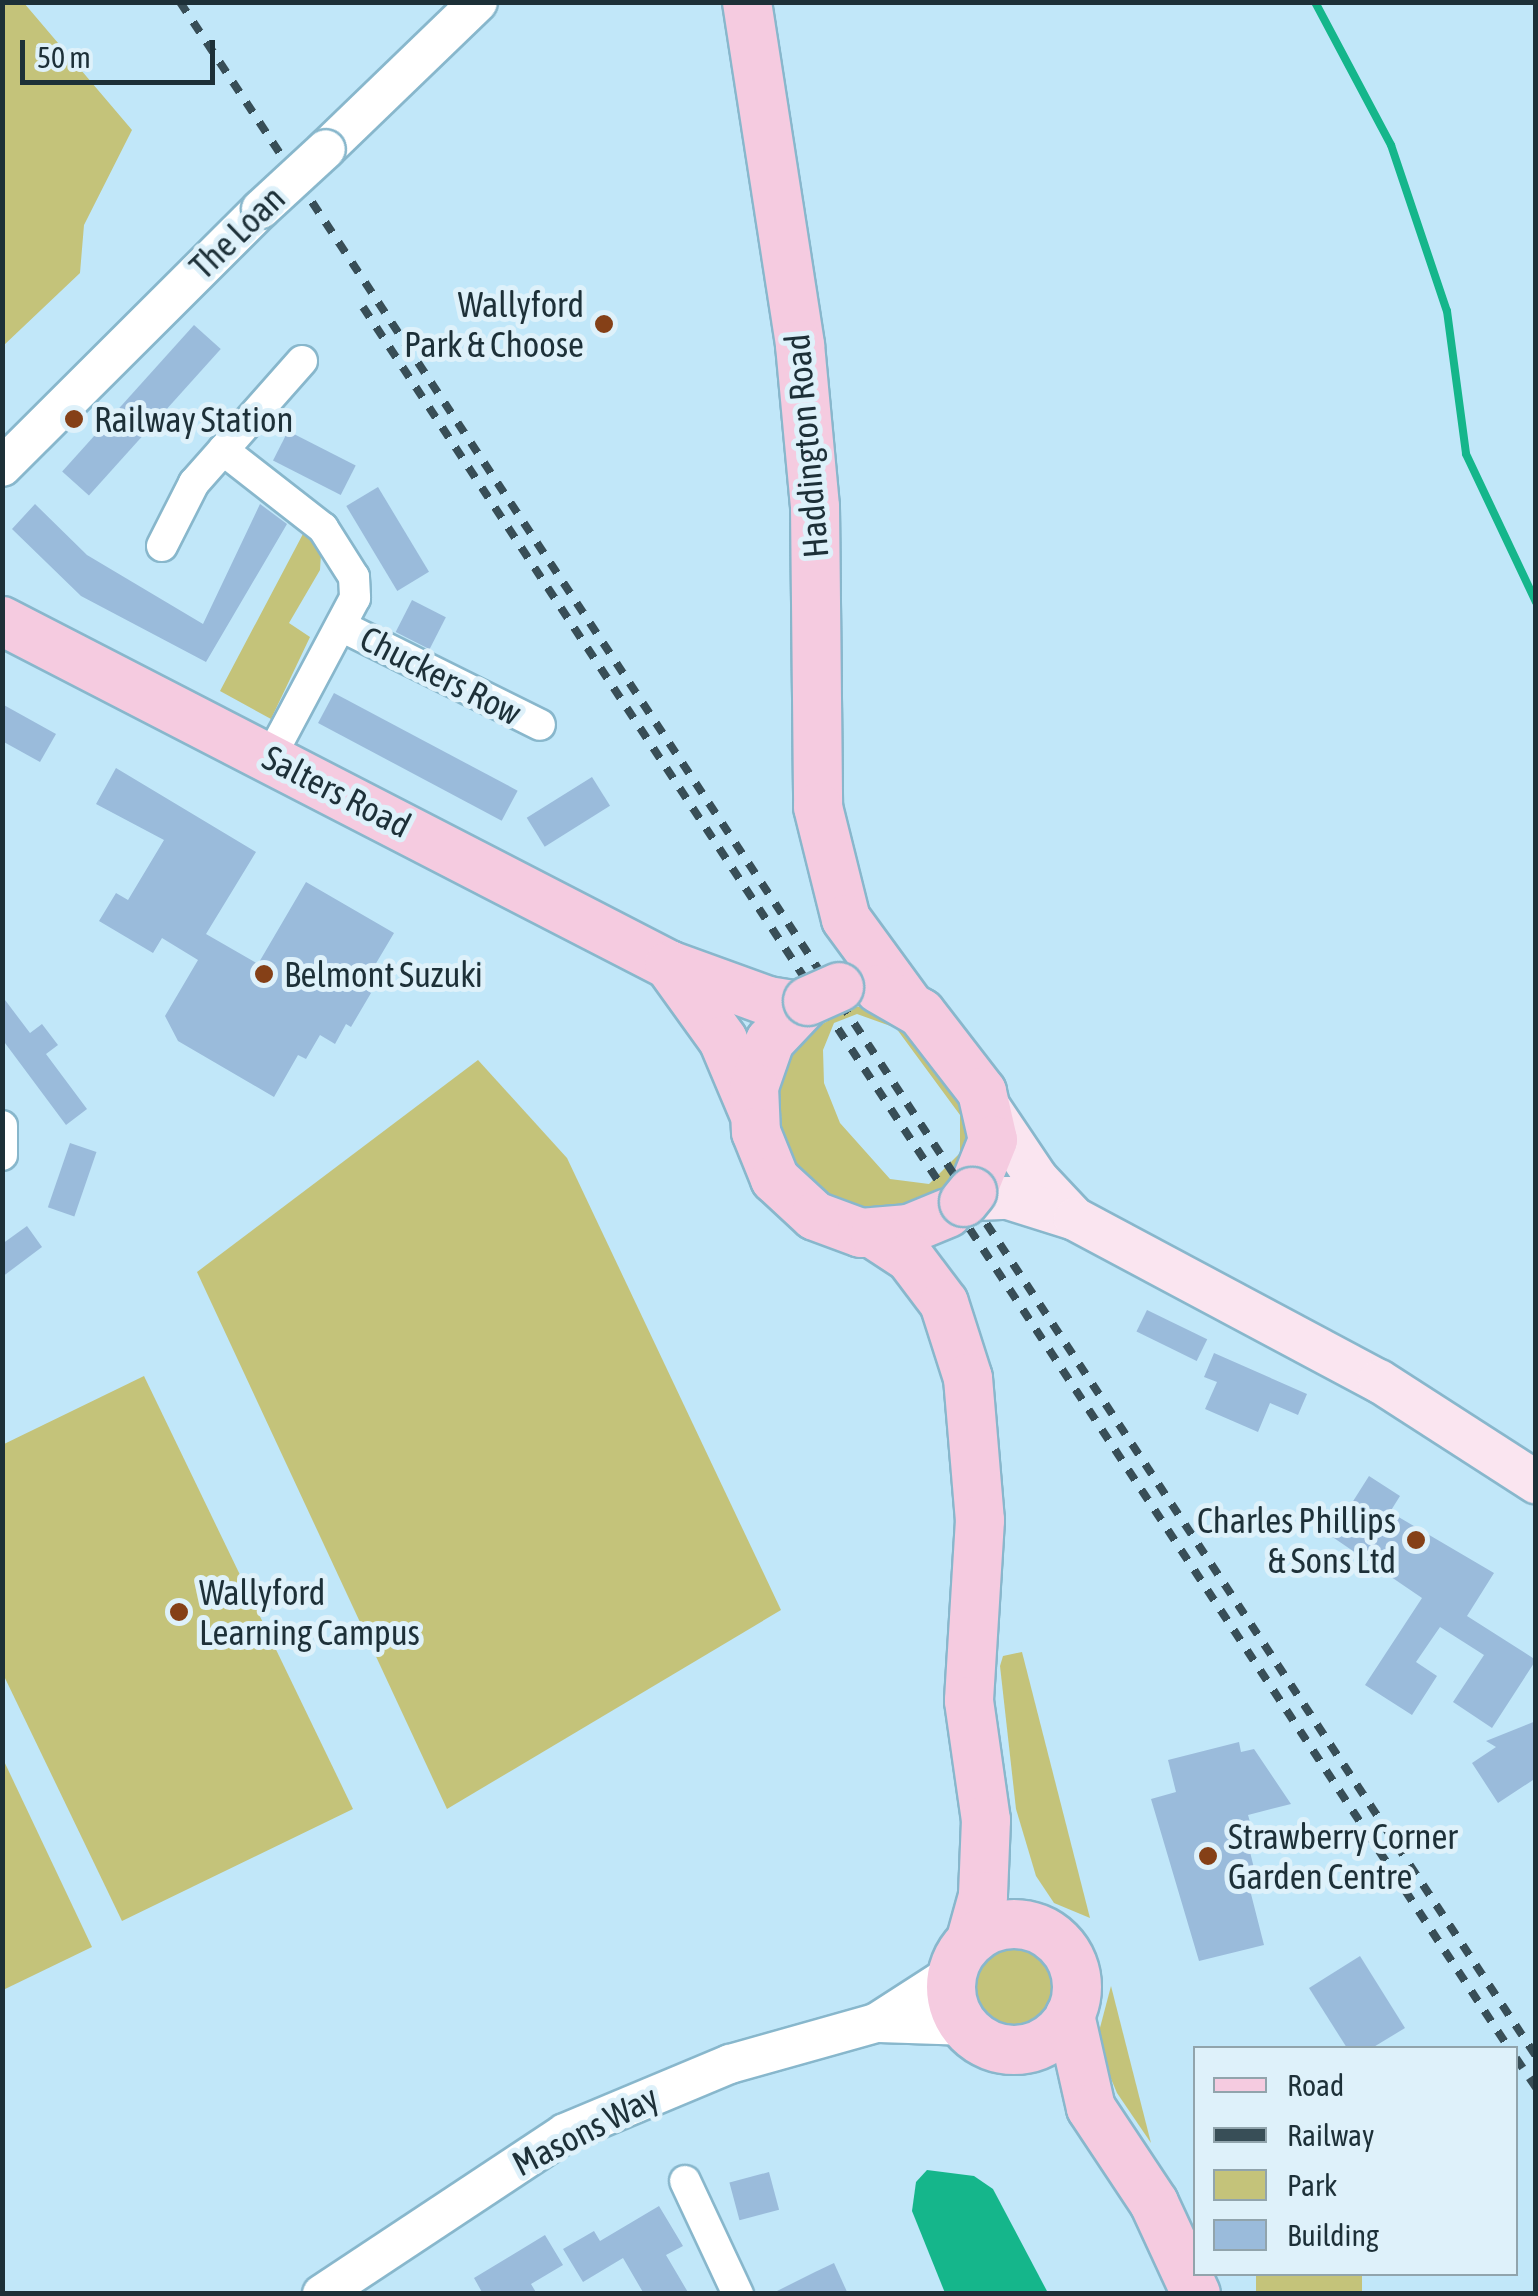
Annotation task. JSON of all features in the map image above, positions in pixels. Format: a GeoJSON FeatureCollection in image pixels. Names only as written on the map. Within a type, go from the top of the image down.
{"type":"FeatureCollection","features":[{"type":"Feature","properties":{"kind":"main road","name":"Haddington Road"},"geometry":{"type":"LineString","coordinates":[[747,2],[754,84],[800,345],[815,508],[815,770],[835,892],[821,992]]}},
{"type":"Feature","properties":{"kind":"main road","name":"Salters Road"},"geometry":{"type":"LineString","coordinates":[[2,620],[669,965],[768,1002],[821,992]]}},
{"type":"Feature","properties":{"kind":"main road","name":"Haddington Road"},"geometry":{"type":"LineString","coordinates":[[835,892],[876,968],[906,1000]]}},
{"type":"Feature","properties":{"kind":"main road","name":"Salters Road"},"geometry":{"type":"LineString","coordinates":[[669,965],[723,1040],[753,1111]]}},
{"type":"Feature","properties":{"kind":"main road"},"geometry":{"type":"LineString","coordinates":[[944,1302],[910,1258],[875,1235],[840,1228],[794,1200],[763,1156],[753,1111],[770,1041],[821,992],[872,987],[906,1000],[964,1061],[1036,1179],[1075,1219]]}},
{"type":"Feature","properties":{"kind":"main road"},"geometry":{"type":"LineString","coordinates":[[990,1109],[990,1158],[942,1238],[944,1302],[974,1420],[980,1520],[969,1701],[986,1820],[983,1896],[962,1956],[954,2006],[965,2026],[982,2041],[1008,2050],[1091,2108]]}},
{"type":"Feature","properties":{"kind":"main road"},"geometry":{"type":"LineString","coordinates":[[875,1235],[961,1206],[1024,1202],[1075,1219],[1378,1381],[1536,1482]]}},
{"type":"Feature","properties":{"kind":"main road"},"geometry":{"type":"LineString","coordinates":[[986,1820],[1038,1928],[1070,1957],[1076,1977],[1070,2016],[1091,2108],[1154,2203],[1196,2294]]}},
{"type":"Feature","properties":{"kind":"main road"},"geometry":{"type":"LineString","coordinates":[[962,1956],[1008,1924],[1038,1928]]}},
{"type":"Feature","properties":{"kind":"main road"},"geometry":{"type":"LineString","coordinates":[[1008,2050],[1048,2040],[1070,2016]]}},
{"type":"Feature","properties":{"kind":"street","name":"The Loan"},"geometry":{"type":"LineString","coordinates":[[2,467],[261,209],[478,2]]}},
{"type":"Feature","properties":{"kind":"street"},"geometry":{"type":"LineString","coordinates":[[162,546],[194,482],[302,361]]}},
{"type":"Feature","properties":{"kind":"street","name":"Chuckers Row"},"geometry":{"type":"LineString","coordinates":[[223,450],[323,528],[354,578],[355,598],[270,758]]}},
{"type":"Feature","properties":{"kind":"street","name":"Chuckers Row"},"geometry":{"type":"LineString","coordinates":[[341,626],[540,725]]}},
{"type":"Feature","properties":{"kind":"street"},"geometry":{"type":"LineString","coordinates":[[2,1126],[2,1156]]}},
{"type":"Feature","properties":{"kind":"street","name":"Masons Way"},"geometry":{"type":"LineString","coordinates":[[876,2023],[962,1956]]}},
{"type":"Feature","properties":{"kind":"street","name":"Masons Way"},"geometry":{"type":"LineString","coordinates":[[322,2294],[364,2280],[565,2133],[730,2064],[876,2023],[965,2026]]}},
{"type":"Feature","properties":{"kind":"street"},"geometry":{"type":"LineString","coordinates":[[686,2182],[738,2294]]}},
{"type":"Feature","properties":{"kind":"green space"},"geometry":{"type":"Polygon","coordinates":[[[3,2],[24,3],[132,130],[84,225],[80,273],[3,346],[3,2]]]}},
{"type":"Feature","properties":{"kind":"green space"},"geometry":{"type":"Polygon","coordinates":[[[304,532],[321,554],[320,570],[289,623],[310,637],[271,719],[220,691],[304,532]]]}},
{"type":"Feature","properties":{"kind":"green space"},"geometry":{"type":"Polygon","coordinates":[[[853,1006],[879,1010],[901,1023],[967,1116],[970,1142],[951,1185],[901,1212],[863,1214],[832,1203],[782,1153],[774,1089],[794,1041],[853,1006]],[[857,1014],[834,1023],[823,1050],[824,1083],[840,1123],[890,1179],[929,1184],[960,1153],[960,1115],[896,1028],[857,1014]]]}},
{"type":"Feature","properties":{"kind":"green space"},"geometry":{"type":"Polygon","coordinates":[[[478,1060],[567,1158],[781,1610],[447,1809],[197,1272],[478,1060]]]}},
{"type":"Feature","properties":{"kind":"green space"},"geometry":{"type":"Polygon","coordinates":[[[144,1376],[353,1809],[122,1921],[3,1674],[2,1445],[144,1376]]]}},
{"type":"Feature","properties":{"kind":"green space"},"geometry":{"type":"Polygon","coordinates":[[[1022,1652],[1090,1918],[1054,1903],[1036,1876],[1016,1809],[1000,1666],[1003,1656],[1022,1652]]]}},
{"type":"Feature","properties":{"kind":"green space"},"geometry":{"type":"Polygon","coordinates":[[[3,1759],[92,1947],[2,1990],[3,1759]]]}},
{"type":"Feature","properties":{"kind":"green space"},"geometry":{"type":"Polygon","coordinates":[[[1015,1945],[1031,1948],[1044,1957],[1053,1970],[1053,2002],[1044,2015],[1031,2024],[1015,2027],[999,2024],[986,2015],[977,2002],[974,1986],[977,1970],[986,1957],[999,1948],[1015,1945]]]}},
{"type":"Feature","properties":{"kind":"green space"},"geometry":{"type":"Polygon","coordinates":[[[1111,1986],[1151,2143],[1117,2093],[1096,2043],[1111,1986]]]}},
{"type":"Feature","properties":{"kind":"green space"},"geometry":{"type":"Polygon","coordinates":[[[1256,2276],[1362,2276],[1362,2294],[1256,2294],[1256,2276]]]}},
{"type":"Feature","properties":{"kind":"shaded area"},"geometry":{"type":"Polygon","coordinates":[[[927,2170],[974,2176],[993,2189],[1048,2293],[945,2293],[912,2211],[916,2182],[927,2170]]]}},
{"type":"Feature","properties":{"kind":"building"},"geometry":{"type":"Polygon","coordinates":[[[194,325],[221,349],[89,495],[62,471],[194,325]]]}},
{"type":"Feature","properties":{"kind":"building"},"geometry":{"type":"Polygon","coordinates":[[[288,431],[356,466],[341,495],[273,460],[288,431]]]}},
{"type":"Feature","properties":{"kind":"building"},"geometry":{"type":"Polygon","coordinates":[[[378,487],[429,572],[397,591],[346,506],[378,487]]]}},
{"type":"Feature","properties":{"kind":"building"},"geometry":{"type":"Polygon","coordinates":[[[35,504],[87,555],[203,624],[260,504],[287,524],[206,662],[81,596],[12,529],[35,504]]]}},
{"type":"Feature","properties":{"kind":"building"},"geometry":{"type":"Polygon","coordinates":[[[412,600],[446,617],[430,649],[396,632],[412,600]]]}},
{"type":"Feature","properties":{"kind":"building"},"geometry":{"type":"Polygon","coordinates":[[[334,693],[518,791],[502,821],[318,723],[334,693]]]}},
{"type":"Feature","properties":{"kind":"building"},"geometry":{"type":"Polygon","coordinates":[[[2,704],[56,734],[40,762],[2,741],[2,704]]]}},
{"type":"Feature","properties":{"kind":"building"},"geometry":{"type":"Polygon","coordinates":[[[116,768],[256,852],[206,934],[258,964],[306,882],[394,933],[362,987],[371,993],[351,1027],[346,1024],[335,1044],[320,1035],[306,1059],[298,1055],[274,1097],[178,1041],[165,1016],[198,960],[162,938],[153,953],[99,921],[116,893],[128,900],[164,840],[96,804],[116,768]]]}},
{"type":"Feature","properties":{"kind":"building"},"geometry":{"type":"Polygon","coordinates":[[[592,777],[610,806],[545,847],[527,818],[592,777]]]}},
{"type":"Feature","properties":{"kind":"building"},"geometry":{"type":"Polygon","coordinates":[[[2,996],[30,1033],[42,1024],[58,1045],[46,1054],[87,1109],[66,1125],[2,1039],[2,996]]]}},
{"type":"Feature","properties":{"kind":"building"},"geometry":{"type":"Polygon","coordinates":[[[70,1143],[96,1152],[74,1216],[48,1207],[70,1143]]]}},
{"type":"Feature","properties":{"kind":"building"},"geometry":{"type":"Polygon","coordinates":[[[27,1226],[42,1247],[2,1277],[2,1244],[27,1226]]]}},
{"type":"Feature","properties":{"kind":"building"},"geometry":{"type":"Polygon","coordinates":[[[1147,1310],[1207,1339],[1197,1361],[1136,1332],[1147,1310]]]}},
{"type":"Feature","properties":{"kind":"building"},"geometry":{"type":"Polygon","coordinates":[[[1214,1353],[1307,1394],[1298,1415],[1270,1403],[1258,1432],[1205,1409],[1217,1382],[1204,1377],[1214,1353]]]}},
{"type":"Feature","properties":{"kind":"building"},"geometry":{"type":"Polygon","coordinates":[[[1369,1476],[1400,1496],[1390,1512],[1494,1573],[1467,1616],[1536,1660],[1492,1728],[1453,1702],[1484,1655],[1440,1627],[1416,1662],[1437,1676],[1412,1715],[1365,1685],[1422,1598],[1331,1536],[1369,1476]]]}},
{"type":"Feature","properties":{"kind":"building"},"geometry":{"type":"Polygon","coordinates":[[[1536,1721],[1536,1778],[1498,1803],[1472,1763],[1496,1747],[1486,1741],[1536,1721]]]}},
{"type":"Feature","properties":{"kind":"building","name":"Strawberry Corner Garden Centre"},"geometry":{"type":"Polygon","coordinates":[[[1239,1742],[1241,1752],[1254,1749],[1291,1804],[1248,1815],[1250,1822],[1243,1824],[1259,1888],[1250,1890],[1264,1945],[1199,1961],[1151,1799],[1176,1792],[1168,1760],[1239,1742]]]}},
{"type":"Feature","properties":{"kind":"building"},"geometry":{"type":"Polygon","coordinates":[[[1360,1956],[1405,2028],[1375,2046],[1346,2046],[1309,1988],[1360,1956]]]}},
{"type":"Feature","properties":{"kind":"building"},"geometry":{"type":"Polygon","coordinates":[[[769,2172],[779,2210],[739,2220],[729,2183],[769,2172]]]}},
{"type":"Feature","properties":{"kind":"building"},"geometry":{"type":"Polygon","coordinates":[[[659,2206],[683,2246],[666,2255],[689,2294],[644,2294],[623,2258],[583,2282],[563,2249],[594,2231],[600,2241],[659,2206]]]}},
{"type":"Feature","properties":{"kind":"building"},"geometry":{"type":"Polygon","coordinates":[[[545,2235],[563,2265],[531,2284],[537,2294],[483,2294],[474,2278],[545,2235]]]}},
{"type":"Feature","properties":{"kind":"building"},"geometry":{"type":"Polygon","coordinates":[[[834,2263],[848,2294],[771,2294],[815,2272],[834,2263]]]}},
{"type":"Feature","properties":{"kind":"waterway"},"geometry":{"type":"LineString","coordinates":[[1315,2],[1391,145],[1447,311],[1466,454],[1536,602]]}},
{"type":"Feature","properties":{"kind":"railway"},"geometry":{"type":"LineString","coordinates":[[180,2],[1536,2056]]}},
{"type":"Feature","properties":{"kind":"railway"},"geometry":{"type":"LineString","coordinates":[[363,307],[1508,2046]]}},
{"type":"Feature","properties":{"kind":"railway"},"geometry":{"type":"LineString","coordinates":[[1518,2061],[1536,2088]]}},
{"type":"Feature","properties":{"kind":"place","name":"Wallyford Park & Choose"},"geometry":{"type":"Point","coordinates":[604,324]}},
{"type":"Feature","properties":{"kind":"place","name":"Railway Station"},"geometry":{"type":"Point","coordinates":[74,419]}},
{"type":"Feature","properties":{"kind":"place","name":"Belmont Suzuki"},"geometry":{"type":"Point","coordinates":[264,974]}},
{"type":"Feature","properties":{"kind":"place","name":"Charles Phillips & Sons Ltd"},"geometry":{"type":"Point","coordinates":[1416,1540]}},
{"type":"Feature","properties":{"kind":"place","name":"Wallyford Learning Campus"},"geometry":{"type":"Point","coordinates":[179,1612]}},
{"type":"Feature","properties":{"kind":"place","name":"Strawberry Corner Garden Centre"},"geometry":{"type":"Point","coordinates":[1208,1856]}}]}
